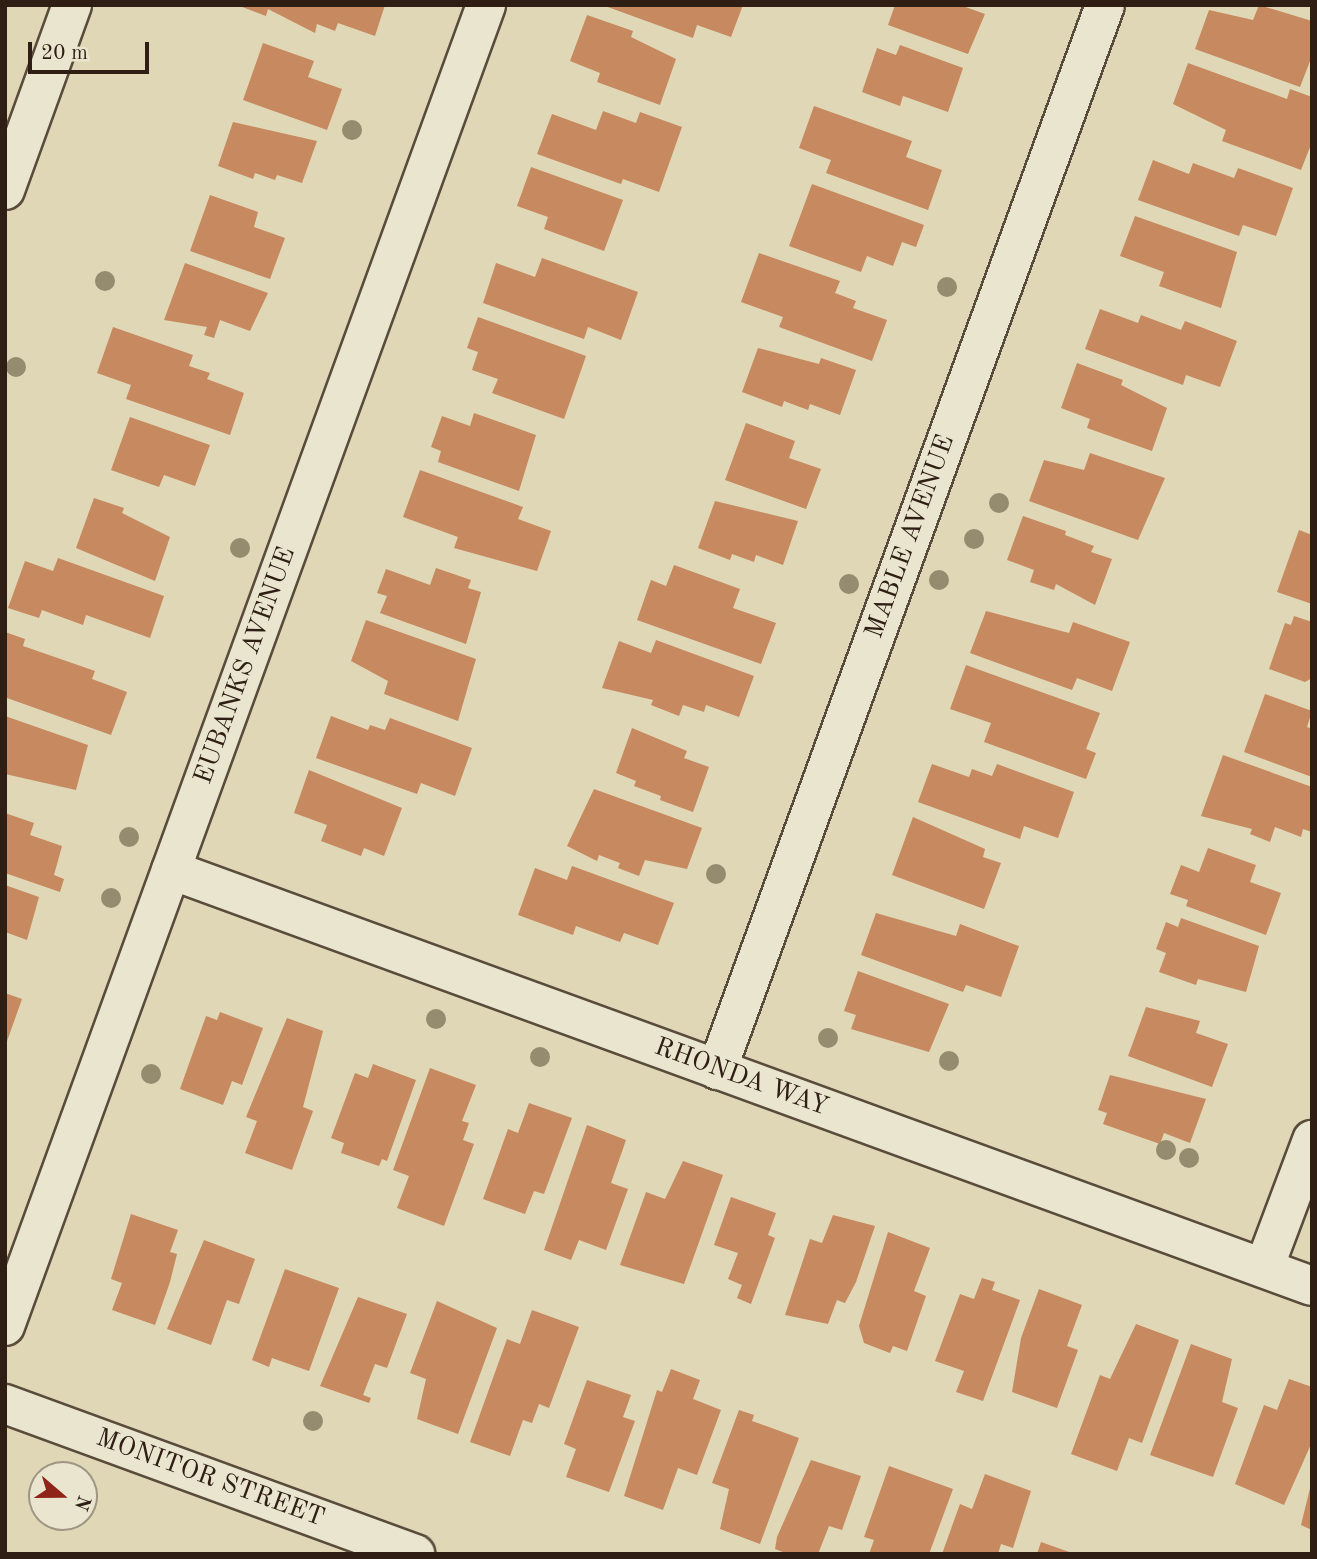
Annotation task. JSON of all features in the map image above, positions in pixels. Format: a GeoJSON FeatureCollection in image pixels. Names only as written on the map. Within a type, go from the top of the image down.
{"type":"FeatureCollection","features":[{"type":"Feature","properties":{"kind":"street"},"geometry":{"type":"LineString","coordinates":[[5,190],[72,5]]}},
{"type":"Feature","properties":{"kind":"street","name":"EUBANKS AVENUE"},"geometry":{"type":"LineString","coordinates":[[5,1326],[486,5]]}},
{"type":"Feature","properties":{"kind":"street","name":"MABLE AVENUE"},"geometry":{"type":"LineString","coordinates":[[717,1070],[1105,5]]}},
{"type":"Feature","properties":{"kind":"street","name":"RHONDA WAY"},"geometry":{"type":"LineString","coordinates":[[171,870],[1312,1286]]}},
{"type":"Feature","properties":{"kind":"street"},"geometry":{"type":"LineString","coordinates":[[1264,1268],[1312,1140]]}},
{"type":"Feature","properties":{"kind":"street","name":"MONITOR STREET"},"geometry":{"type":"LineString","coordinates":[[5,1404],[415,1554]]}},
{"type":"Feature","properties":{"kind":"building"},"geometry":{"type":"Polygon","coordinates":[[[237,5],[385,5],[375,36],[338,23],[335,31],[317,24],[315,33],[268,9],[266,16],[237,5]]]}},
{"type":"Feature","properties":{"kind":"building"},"geometry":{"type":"Polygon","coordinates":[[[743,5],[731,37],[697,25],[693,38],[605,6],[743,5]]]}},
{"type":"Feature","properties":{"kind":"building"},"geometry":{"type":"Polygon","coordinates":[[[895,5],[960,5],[985,14],[968,54],[888,25],[895,5]]]}},
{"type":"Feature","properties":{"kind":"building"},"geometry":{"type":"Polygon","coordinates":[[[1259,5],[1312,21],[1312,56],[1300,87],[1195,49],[1209,10],[1253,20],[1259,5]]]}},
{"type":"Feature","properties":{"kind":"building"},"geometry":{"type":"Polygon","coordinates":[[[587,15],[633,31],[631,37],[676,59],[660,105],[597,82],[600,73],[570,61],[587,15]]]}},
{"type":"Feature","properties":{"kind":"building"},"geometry":{"type":"Polygon","coordinates":[[[263,43],[314,61],[308,77],[342,89],[327,130],[243,100],[263,43]]]}},
{"type":"Feature","properties":{"kind":"building"},"geometry":{"type":"Polygon","coordinates":[[[900,45],[963,68],[948,112],[903,96],[900,106],[862,92],[877,48],[896,55],[900,45]]]}},
{"type":"Feature","properties":{"kind":"building"},"geometry":{"type":"Polygon","coordinates":[[[1188,63],[1287,99],[1290,89],[1312,97],[1312,142],[1301,170],[1222,141],[1226,130],[1173,104],[1188,63]]]}},
{"type":"Feature","properties":{"kind":"building"},"geometry":{"type":"Polygon","coordinates":[[[814,106],[912,141],[906,157],[942,170],[928,210],[826,173],[831,160],[799,148],[814,106]]]}},
{"type":"Feature","properties":{"kind":"building"},"geometry":{"type":"Polygon","coordinates":[[[603,111],[636,123],[640,112],[682,127],[659,192],[623,179],[621,184],[537,154],[552,114],[596,130],[603,111]]]}},
{"type":"Feature","properties":{"kind":"building"},"geometry":{"type":"Polygon","coordinates":[[[233,122],[317,141],[302,183],[277,175],[275,180],[255,173],[253,179],[218,166],[233,122]]]}},
{"type":"Feature","properties":{"kind":"building"},"geometry":{"type":"Polygon","coordinates":[[[1153,160],[1189,174],[1193,163],[1234,178],[1238,168],[1293,188],[1276,236],[1243,225],[1239,236],[1138,200],[1153,160]]]}},
{"type":"Feature","properties":{"kind":"building"},"geometry":{"type":"Polygon","coordinates":[[[531,167],[623,200],[604,251],[544,229],[548,217],[517,206],[531,167]]]}},
{"type":"Feature","properties":{"kind":"building"},"geometry":{"type":"Polygon","coordinates":[[[812,184],[924,225],[916,247],[902,242],[893,266],[867,256],[861,272],[789,246],[812,184]]]}},
{"type":"Feature","properties":{"kind":"building"},"geometry":{"type":"Polygon","coordinates":[[[210,195],[258,212],[254,227],[285,238],[270,279],[190,251],[210,195]]]}},
{"type":"Feature","properties":{"kind":"building"},"geometry":{"type":"Polygon","coordinates":[[[1135,216],[1237,252],[1221,308],[1159,286],[1164,272],[1120,256],[1135,216]]]}},
{"type":"Feature","properties":{"kind":"building"},"geometry":{"type":"Polygon","coordinates":[[[759,253],[840,281],[835,293],[856,301],[853,308],[887,320],[872,361],[779,327],[783,317],[741,302],[759,253]]]}},
{"type":"Feature","properties":{"kind":"building"},"geometry":{"type":"Polygon","coordinates":[[[542,258],[638,292],[621,340],[588,327],[584,339],[483,303],[496,263],[535,277],[542,258]]]}},
{"type":"Feature","properties":{"kind":"building"},"geometry":{"type":"Polygon","coordinates":[[[185,263],[268,293],[250,331],[220,320],[214,338],[204,335],[207,327],[164,320],[185,263]]]}},
{"type":"Feature","properties":{"kind":"building"},"geometry":{"type":"Polygon","coordinates":[[[1100,309],[1138,323],[1141,315],[1181,330],[1185,321],[1237,341],[1220,387],[1186,375],[1183,385],[1085,349],[1100,309]]]}},
{"type":"Feature","properties":{"kind":"building"},"geometry":{"type":"Polygon","coordinates":[[[478,317],[586,356],[564,419],[492,393],[498,379],[472,370],[478,352],[467,348],[478,317]]]}},
{"type":"Feature","properties":{"kind":"building"},"geometry":{"type":"Polygon","coordinates":[[[113,327],[193,355],[189,366],[210,373],[207,379],[244,393],[230,435],[126,399],[131,385],[97,373],[113,327]]]}},
{"type":"Feature","properties":{"kind":"building"},"geometry":{"type":"Polygon","coordinates":[[[758,348],[819,364],[821,358],[856,370],[840,415],[810,404],[808,410],[784,401],[782,407],[742,392],[758,348]]]}},
{"type":"Feature","properties":{"kind":"building"},"geometry":{"type":"Polygon","coordinates":[[[1077,363],[1123,380],[1121,385],[1167,408],[1152,451],[1087,428],[1090,419],[1061,408],[1077,363]]]}},
{"type":"Feature","properties":{"kind":"building"},"geometry":{"type":"Polygon","coordinates":[[[474,413],[536,435],[519,491],[438,462],[441,451],[431,447],[442,416],[470,426],[474,413]]]}},
{"type":"Feature","properties":{"kind":"building"},"geometry":{"type":"Polygon","coordinates":[[[130,417],[210,445],[195,486],[164,475],[159,487],[111,470],[130,417]]]}},
{"type":"Feature","properties":{"kind":"building"},"geometry":{"type":"Polygon","coordinates":[[[746,423],[795,441],[789,458],[821,469],[806,509],[725,480],[746,423]]]}},
{"type":"Feature","properties":{"kind":"building"},"geometry":{"type":"Polygon","coordinates":[[[1090,453],[1165,478],[1138,540],[1029,501],[1044,460],[1084,470],[1090,453]]]}},
{"type":"Feature","properties":{"kind":"building"},"geometry":{"type":"Polygon","coordinates":[[[420,470],[523,507],[518,519],[551,531],[537,571],[454,548],[458,537],[403,517],[420,470]]]}},
{"type":"Feature","properties":{"kind":"building"},"geometry":{"type":"Polygon","coordinates":[[[94,498],[124,508],[122,513],[170,537],[155,581],[76,548],[94,498]]]}},
{"type":"Feature","properties":{"kind":"building"},"geometry":{"type":"Polygon","coordinates":[[[715,501],[798,521],[783,565],[756,555],[754,562],[732,554],[730,560],[698,548],[715,501]]]}},
{"type":"Feature","properties":{"kind":"building"},"geometry":{"type":"Polygon","coordinates":[[[1023,516],[1066,531],[1065,535],[1094,546],[1091,552],[1112,559],[1095,605],[1056,584],[1054,590],[1030,582],[1034,570],[1007,560],[1023,516]]]}},
{"type":"Feature","properties":{"kind":"building"},"geometry":{"type":"Polygon","coordinates":[[[1299,530],[1312,535],[1312,604],[1277,592],[1299,530]]]}},
{"type":"Feature","properties":{"kind":"building"},"geometry":{"type":"Polygon","coordinates":[[[58,558],[164,596],[150,638],[86,615],[83,625],[42,610],[39,618],[8,608],[25,561],[53,571],[58,558]]]}},
{"type":"Feature","properties":{"kind":"building"},"geometry":{"type":"Polygon","coordinates":[[[674,565],[740,589],[733,608],[776,623],[761,664],[637,620],[651,580],[666,586],[674,565]]]}},
{"type":"Feature","properties":{"kind":"building"},"geometry":{"type":"Polygon","coordinates":[[[436,568],[471,580],[468,588],[481,592],[466,644],[380,613],[387,596],[377,593],[386,569],[430,585],[436,568]]]}},
{"type":"Feature","properties":{"kind":"building"},"geometry":{"type":"Polygon","coordinates":[[[986,611],[1069,633],[1073,622],[1130,642],[1112,691],[1077,678],[1072,690],[970,653],[986,611]]]}},
{"type":"Feature","properties":{"kind":"building"},"geometry":{"type":"Polygon","coordinates":[[[1294,616],[1312,622],[1312,678],[1305,682],[1269,669],[1285,623],[1291,625],[1294,616]]]}},
{"type":"Feature","properties":{"kind":"building"},"geometry":{"type":"Polygon","coordinates":[[[366,620],[476,659],[458,721],[384,694],[388,681],[351,661],[366,620]]]}},
{"type":"Feature","properties":{"kind":"building"},"geometry":{"type":"Polygon","coordinates":[[[5,632],[25,639],[23,646],[95,671],[92,679],[127,692],[111,735],[7,698],[5,632]]]}},
{"type":"Feature","properties":{"kind":"building"},"geometry":{"type":"Polygon","coordinates":[[[656,640],[754,676],[739,717],[706,705],[704,712],[683,705],[679,716],[651,705],[653,700],[602,688],[619,641],[651,653],[656,640]]]}},
{"type":"Feature","properties":{"kind":"building"},"geometry":{"type":"Polygon","coordinates":[[[966,665],[1100,713],[1086,749],[1096,753],[1086,779],[984,742],[991,723],[950,709],[966,665]]]}},
{"type":"Feature","properties":{"kind":"building"},"geometry":{"type":"Polygon","coordinates":[[[1265,694],[1312,711],[1307,727],[1312,729],[1312,777],[1244,752],[1265,694]]]}},
{"type":"Feature","properties":{"kind":"building"},"geometry":{"type":"Polygon","coordinates":[[[5,716],[88,745],[76,790],[5,774],[5,716]]]}},
{"type":"Feature","properties":{"kind":"building"},"geometry":{"type":"Polygon","coordinates":[[[331,716],[368,730],[370,725],[385,730],[390,718],[472,748],[455,796],[421,783],[417,794],[316,758],[331,716]]]}},
{"type":"Feature","properties":{"kind":"building"},"geometry":{"type":"Polygon","coordinates":[[[632,728],[687,751],[684,758],[709,767],[693,812],[660,800],[661,796],[634,786],[636,781],[616,773],[632,728]]]}},
{"type":"Feature","properties":{"kind":"building"},"geometry":{"type":"Polygon","coordinates":[[[1223,755],[1312,787],[1312,832],[1303,829],[1301,837],[1275,827],[1270,842],[1250,834],[1252,829],[1201,816],[1223,755]]]}},
{"type":"Feature","properties":{"kind":"building"},"geometry":{"type":"Polygon","coordinates":[[[932,764],[969,777],[972,769],[992,776],[997,764],[1074,792],[1058,838],[1024,826],[1020,839],[918,802],[932,764]]]}},
{"type":"Feature","properties":{"kind":"building"},"geometry":{"type":"Polygon","coordinates":[[[309,770],[402,808],[384,856],[364,848],[361,856],[321,841],[327,825],[294,813],[309,770]]]}},
{"type":"Feature","properties":{"kind":"building"},"geometry":{"type":"Polygon","coordinates":[[[594,789],[702,828],[687,869],[645,860],[639,876],[618,868],[620,863],[599,855],[597,861],[567,846],[594,789]]]}},
{"type":"Feature","properties":{"kind":"building"},"geometry":{"type":"Polygon","coordinates":[[[5,813],[34,823],[30,835],[62,846],[54,875],[64,879],[60,892],[5,873],[5,813]]]}},
{"type":"Feature","properties":{"kind":"building"},"geometry":{"type":"Polygon","coordinates":[[[913,817],[985,849],[983,857],[1001,863],[984,909],[892,875],[913,817]]]}},
{"type":"Feature","properties":{"kind":"building"},"geometry":{"type":"Polygon","coordinates":[[[1208,848],[1256,865],[1250,882],[1281,893],[1266,935],[1186,906],[1188,900],[1170,894],[1181,865],[1199,872],[1208,848]]]}},
{"type":"Feature","properties":{"kind":"building"},"geometry":{"type":"Polygon","coordinates":[[[572,866],[674,903],[658,945],[624,933],[620,942],[576,926],[573,935],[518,915],[535,868],[567,880],[572,866]]]}},
{"type":"Feature","properties":{"kind":"building"},"geometry":{"type":"Polygon","coordinates":[[[5,885],[39,897],[27,940],[5,932],[5,885]]]}},
{"type":"Feature","properties":{"kind":"building"},"geometry":{"type":"Polygon","coordinates":[[[876,913],[956,936],[960,924],[1019,946],[1001,997],[966,985],[963,992],[861,955],[876,913]]]}},
{"type":"Feature","properties":{"kind":"building"},"geometry":{"type":"Polygon","coordinates":[[[1181,918],[1259,946],[1246,992],[1198,979],[1196,985],[1159,972],[1166,953],[1156,949],[1166,922],[1178,927],[1181,918]]]}},
{"type":"Feature","properties":{"kind":"building"},"geometry":{"type":"Polygon","coordinates":[[[858,971],[949,1004],[929,1052],[851,1029],[856,1015],[844,1011],[858,971]]]}},
{"type":"Feature","properties":{"kind":"building"},"geometry":{"type":"Polygon","coordinates":[[[5,993],[22,999],[6,1044],[5,1044],[5,993]]]}},
{"type":"Feature","properties":{"kind":"building"},"geometry":{"type":"Polygon","coordinates":[[[1146,1007],[1200,1021],[1196,1033],[1228,1044],[1212,1087],[1128,1056],[1146,1007]]]}},
{"type":"Feature","properties":{"kind":"building"},"geometry":{"type":"Polygon","coordinates":[[[220,1012],[263,1028],[242,1085],[232,1081],[223,1105],[180,1089],[206,1016],[217,1020],[220,1012]]]}},
{"type":"Feature","properties":{"kind":"building"},"geometry":{"type":"Polygon","coordinates":[[[287,1018],[323,1031],[303,1107],[313,1111],[292,1170],[245,1153],[257,1121],[246,1117],[287,1018]]]}},
{"type":"Feature","properties":{"kind":"building"},"geometry":{"type":"Polygon","coordinates":[[[373,1064],[416,1080],[387,1161],[382,1159],[379,1166],[341,1153],[344,1143],[331,1138],[355,1073],[368,1078],[373,1064]]]}},
{"type":"Feature","properties":{"kind":"building"},"geometry":{"type":"Polygon","coordinates":[[[430,1068],[476,1085],[462,1121],[469,1123],[463,1140],[474,1144],[444,1226],[397,1208],[409,1176],[393,1170],[430,1068]]]}},
{"type":"Feature","properties":{"kind":"building"},"geometry":{"type":"Polygon","coordinates":[[[1110,1075],[1206,1099],[1190,1143],[1164,1133],[1160,1144],[1103,1124],[1107,1113],[1098,1110],[1110,1075]]]}},
{"type":"Feature","properties":{"kind":"building"},"geometry":{"type":"Polygon","coordinates":[[[529,1103],[572,1118],[544,1194],[534,1191],[525,1214],[483,1199],[508,1129],[518,1133],[529,1103]]]}},
{"type":"Feature","properties":{"kind":"building"},"geometry":{"type":"Polygon","coordinates":[[[587,1125],[626,1140],[611,1183],[628,1189],[606,1250],[579,1240],[571,1260],[544,1250],[587,1125]]]}},
{"type":"Feature","properties":{"kind":"building"},"geometry":{"type":"Polygon","coordinates":[[[683,1161],[723,1175],[684,1284],[620,1265],[646,1192],[665,1199],[683,1161]]]}},
{"type":"Feature","properties":{"kind":"building"},"geometry":{"type":"Polygon","coordinates":[[[731,1197],[776,1213],[768,1235],[775,1238],[751,1304],[737,1298],[742,1285],[728,1279],[738,1253],[714,1245],[731,1197]]]}},
{"type":"Feature","properties":{"kind":"building"},"geometry":{"type":"Polygon","coordinates":[[[131,1214],[178,1230],[170,1252],[177,1254],[155,1325],[112,1310],[122,1283],[111,1279],[131,1214]]]}},
{"type":"Feature","properties":{"kind":"building"},"geometry":{"type":"Polygon","coordinates":[[[833,1215],[875,1226],[856,1282],[845,1303],[837,1300],[828,1324],[785,1315],[810,1239],[822,1243],[833,1215]]]}},
{"type":"Feature","properties":{"kind":"building"},"geometry":{"type":"Polygon","coordinates":[[[888,1232],[930,1248],[914,1291],[926,1296],[907,1351],[893,1346],[890,1353],[864,1343],[859,1326],[888,1232]]]}},
{"type":"Feature","properties":{"kind":"building"},"geometry":{"type":"Polygon","coordinates":[[[204,1240],[255,1259],[239,1304],[227,1300],[211,1345],[167,1329],[204,1240]]]}},
{"type":"Feature","properties":{"kind":"building"},"geometry":{"type":"Polygon","coordinates":[[[285,1269],[339,1288],[309,1371],[272,1358],[269,1367],[252,1360],[285,1269]]]}},
{"type":"Feature","properties":{"kind":"building"},"geometry":{"type":"Polygon","coordinates":[[[982,1278],[995,1282],[992,1290],[1020,1300],[983,1401],[956,1392],[964,1371],[935,1361],[960,1294],[974,1299],[982,1278]]]}},
{"type":"Feature","properties":{"kind":"building"},"geometry":{"type":"Polygon","coordinates":[[[1039,1289],[1082,1305],[1067,1346],[1078,1350],[1057,1408],[1012,1392],[1021,1338],[1039,1289]]]}},
{"type":"Feature","properties":{"kind":"building"},"geometry":{"type":"Polygon","coordinates":[[[358,1297],[407,1314],[387,1368],[375,1364],[363,1395],[371,1398],[369,1403],[320,1386],[358,1297]]]}},
{"type":"Feature","properties":{"kind":"building"},"geometry":{"type":"Polygon","coordinates":[[[437,1301],[497,1328],[458,1434],[417,1419],[426,1379],[410,1373],[437,1301]]]}},
{"type":"Feature","properties":{"kind":"building"},"geometry":{"type":"Polygon","coordinates":[[[532,1310],[579,1327],[549,1408],[539,1404],[532,1423],[523,1420],[510,1456],[470,1442],[507,1339],[520,1344],[532,1310]]]}},
{"type":"Feature","properties":{"kind":"building"},"geometry":{"type":"Polygon","coordinates":[[[1136,1324],[1179,1340],[1142,1443],[1129,1438],[1117,1471],[1071,1454],[1100,1375],[1110,1379],[1136,1324]]]}},
{"type":"Feature","properties":{"kind":"building"},"geometry":{"type":"Polygon","coordinates":[[[1191,1344],[1232,1359],[1222,1402],[1238,1408],[1213,1477],[1150,1455],[1191,1344]]]}},
{"type":"Feature","properties":{"kind":"building"},"geometry":{"type":"Polygon","coordinates":[[[671,1369],[700,1380],[693,1399],[721,1410],[697,1475],[678,1468],[663,1510],[624,1496],[657,1390],[662,1392],[671,1369]]]}},
{"type":"Feature","properties":{"kind":"building"},"geometry":{"type":"Polygon","coordinates":[[[1289,1379],[1312,1387],[1312,1442],[1284,1505],[1235,1484],[1264,1405],[1277,1410],[1289,1379]]]}},
{"type":"Feature","properties":{"kind":"building"},"geometry":{"type":"Polygon","coordinates":[[[587,1380],[631,1395],[623,1417],[635,1421],[609,1492],[566,1477],[576,1449],[564,1444],[587,1380]]]}},
{"type":"Feature","properties":{"kind":"building"},"geometry":{"type":"Polygon","coordinates":[[[739,1410],[754,1415],[752,1421],[799,1438],[760,1544],[720,1529],[729,1489],[712,1483],[739,1410]]]}},
{"type":"Feature","properties":{"kind":"building"},"geometry":{"type":"Polygon","coordinates":[[[811,1460],[861,1476],[842,1530],[829,1526],[818,1554],[788,1554],[775,1549],[777,1537],[811,1460]]]}},
{"type":"Feature","properties":{"kind":"building"},"geometry":{"type":"Polygon","coordinates":[[[889,1466],[953,1489],[929,1554],[869,1554],[874,1540],[864,1537],[889,1466]]]}},
{"type":"Feature","properties":{"kind":"building"},"geometry":{"type":"Polygon","coordinates":[[[985,1474],[1031,1491],[1013,1548],[1001,1544],[998,1554],[942,1554],[960,1504],[972,1509],[985,1474]]]}},
{"type":"Feature","properties":{"kind":"building"},"geometry":{"type":"Polygon","coordinates":[[[1312,1480],[1312,1530],[1301,1525],[1312,1480]]]}},
{"type":"Feature","properties":{"kind":"building"},"geometry":{"type":"Polygon","coordinates":[[[1041,1542],[1072,1553],[1072,1554],[1037,1554],[1041,1542]]]}}]}
